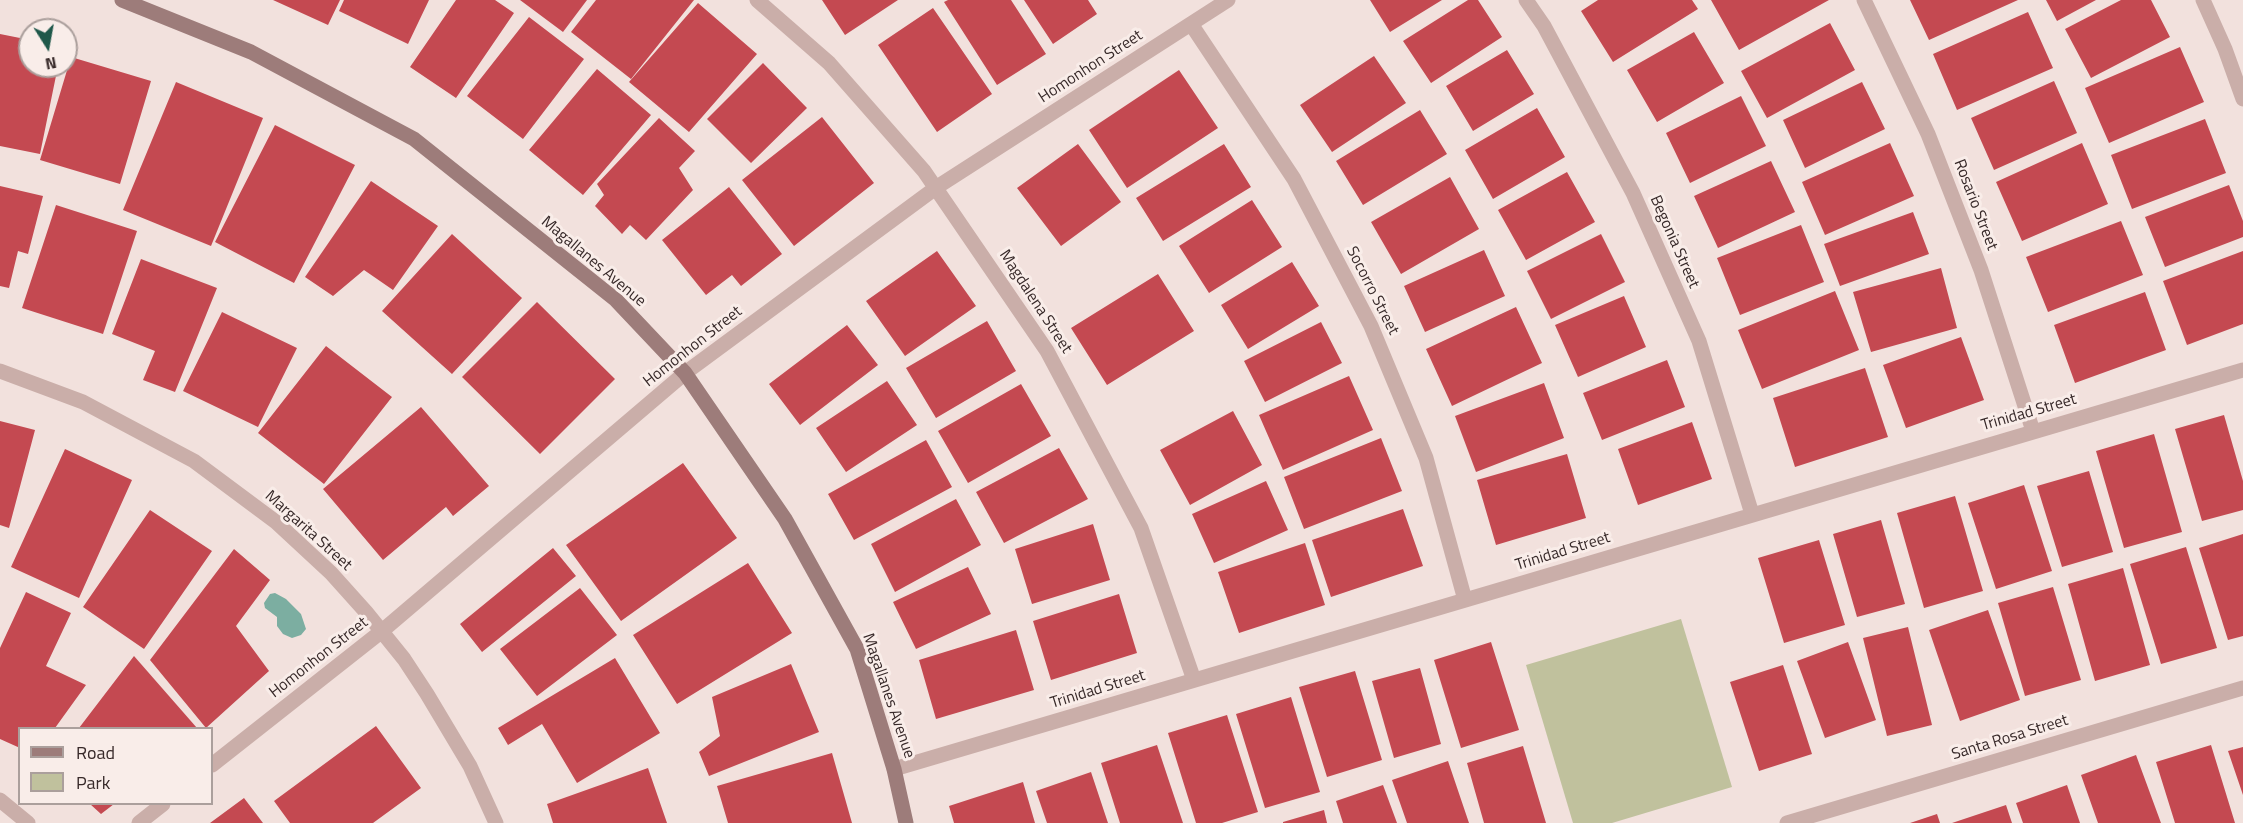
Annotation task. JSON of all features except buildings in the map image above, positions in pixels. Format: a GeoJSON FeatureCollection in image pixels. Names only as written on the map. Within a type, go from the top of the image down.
{"type":"FeatureCollection","features":[{"type":"Feature","properties":{"kind":"street","name":"Magallanes Avenue"},"geometry":{"type":"LineString","coordinates":[[122,0],[251,52],[414,139],[616,300],[685,373],[785,519],[857,649],[894,770],[906,823]]}},
{"type":"Feature","properties":{"kind":"street","name":"Magdalena Street"},"geometry":{"type":"LineString","coordinates":[[758,0],[829,63],[937,187],[1047,351],[1141,528],[1194,680]]}},
{"type":"Feature","properties":{"kind":"street","name":"Homonhon Street"},"geometry":{"type":"LineString","coordinates":[[213,764],[382,631],[685,373],[937,187],[1228,0]]}},
{"type":"Feature","properties":{"kind":"street","name":"Begonia Street"},"geometry":{"type":"LineString","coordinates":[[1526,0],[1544,26],[1633,194],[1699,341],[1752,514]]}},
{"type":"Feature","properties":{"kind":"street","name":"Rosario Street"},"geometry":{"type":"LineString","coordinates":[[1864,0],[1928,134],[1977,259],[2033,431]]}},
{"type":"Feature","properties":{"kind":"street"},"geometry":{"type":"LineString","coordinates":[[2203,0],[2225,49],[2243,99]]}},
{"type":"Feature","properties":{"kind":"street","name":"Socorro Street"},"geometry":{"type":"LineString","coordinates":[[1191,24],[1294,179],[1371,326],[1426,458],[1465,600]]}},
{"type":"Feature","properties":{"kind":"street","name":"Trinidad Street"},"geometry":{"type":"LineString","coordinates":[[894,770],[2243,370]]}},
{"type":"Feature","properties":{"kind":"street","name":"Margarita Street"},"geometry":{"type":"LineString","coordinates":[[0,372],[82,402],[194,462],[276,522],[330,573],[404,659],[470,766],[496,823]]}},
{"type":"Feature","properties":{"kind":"street","name":"Santa Rosa Street"},"geometry":{"type":"LineString","coordinates":[[1787,823],[2243,688]]}},
{"type":"Feature","properties":{"kind":"street"},"geometry":{"type":"LineString","coordinates":[[0,800],[28,823]]}},
{"type":"Feature","properties":{"kind":"street"},"geometry":{"type":"LineString","coordinates":[[138,823],[162,805]]}},
{"type":"Feature","properties":{"kind":"green space"},"geometry":{"type":"Polygon","coordinates":[[[1681,619],[1732,787],[1612,823],[1573,823],[1526,665],[1681,619]]]}},
{"type":"Feature","properties":{"kind":"water"},"geometry":{"type":"Polygon","coordinates":[[[275,593],[286,599],[301,614],[306,629],[301,635],[292,638],[283,634],[277,626],[277,617],[265,608],[264,603],[270,594],[275,593]]]}}]}
